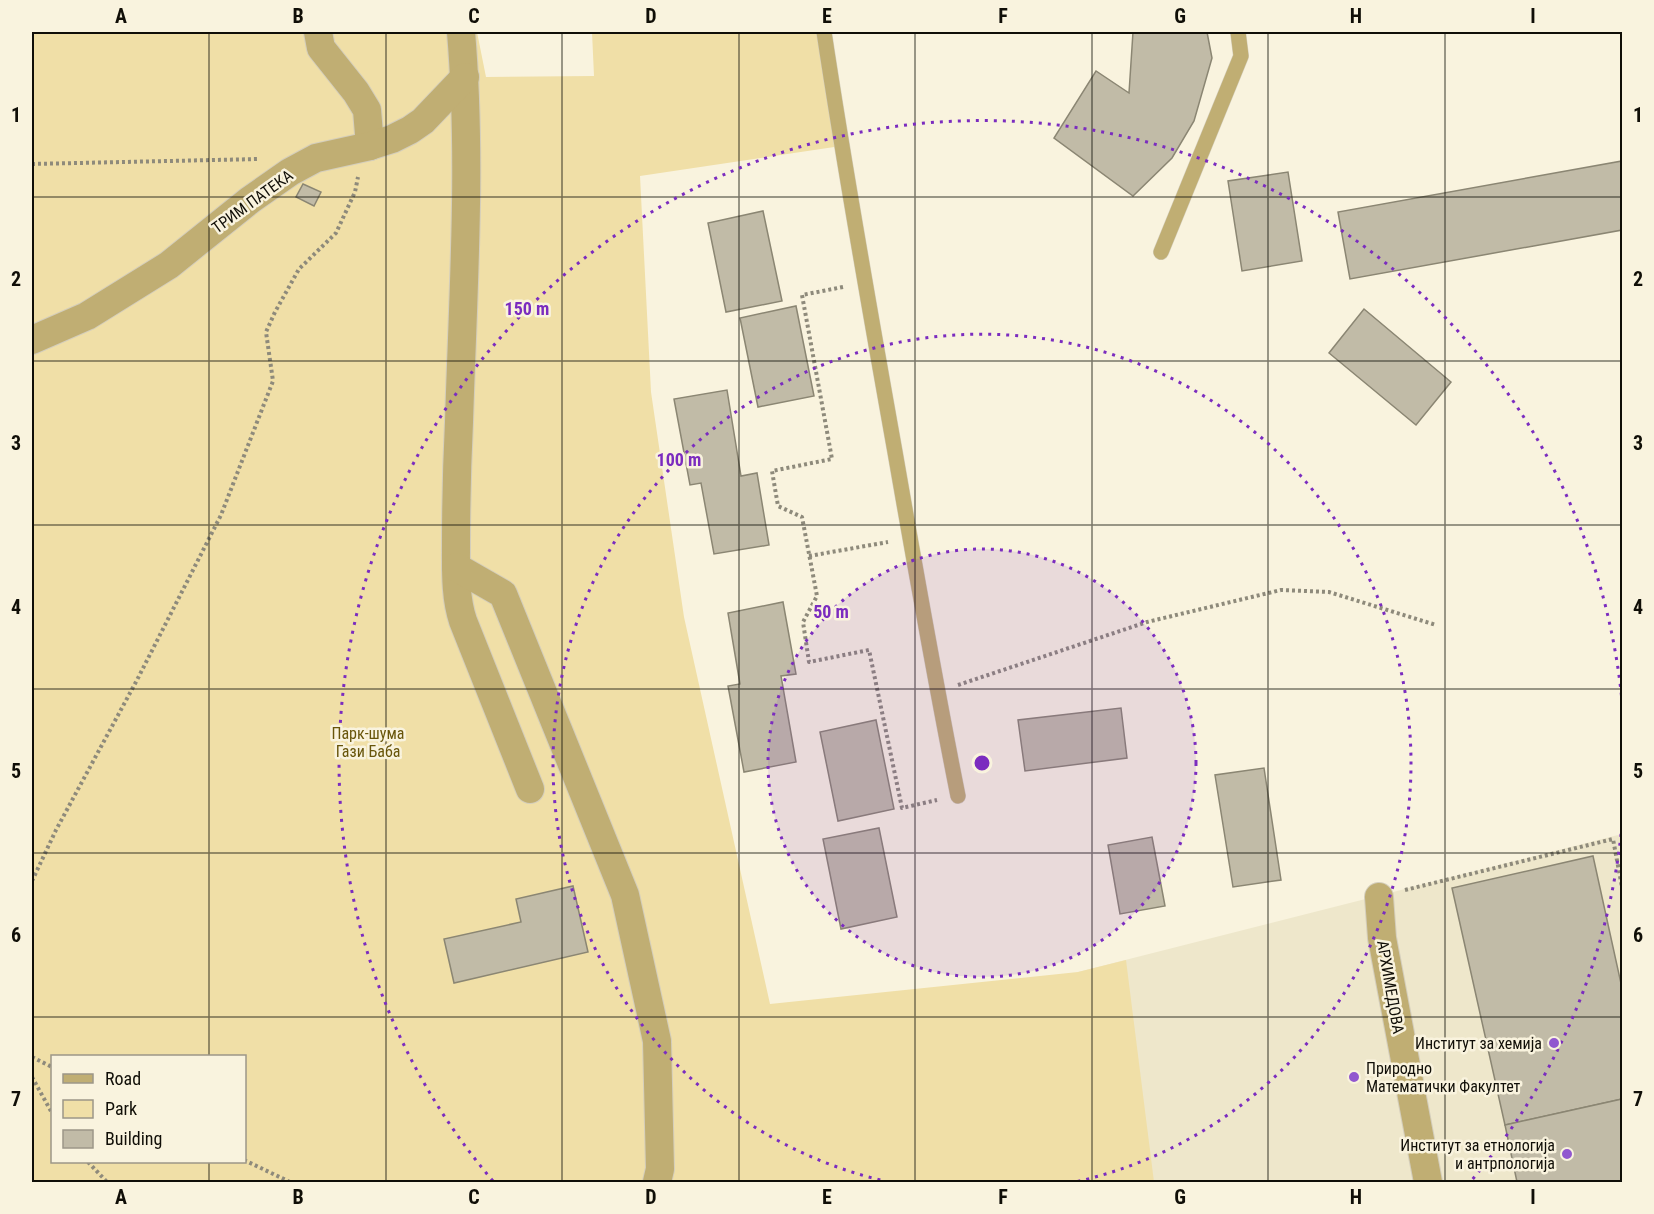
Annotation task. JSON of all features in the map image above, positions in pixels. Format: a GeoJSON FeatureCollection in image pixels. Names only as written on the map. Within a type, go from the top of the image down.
{"type":"FeatureCollection","features":[{"type":"Feature","properties":{"kind":"street"},"geometry":{"type":"LineString","coordinates":[[318,32],[321,48],[356,92],[367,110],[370,146]]}},
{"type":"Feature","properties":{"kind":"street"},"geometry":{"type":"LineString","coordinates":[[461,32],[465,77],[467,162],[456,482],[458,594],[463,621],[531,789]]}},
{"type":"Feature","properties":{"kind":"street","name":"ТРИМ ПАТЕКА"},"geometry":{"type":"LineString","coordinates":[[32,340],[87,316],[169,265],[250,200],[290,172],[316,158],[370,146],[410,130],[423,121],[465,77]]}},
{"type":"Feature","properties":{"kind":"street"},"geometry":{"type":"LineString","coordinates":[[456,567],[503,594],[625,895],[657,1041],[660,1169],[657,1182]]}},
{"type":"Feature","properties":{"kind":"street","name":"АРХИМЕДОВА"},"geometry":{"type":"LineString","coordinates":[[1379,897],[1382,938],[1428,1182]]}},
{"type":"Feature","properties":{"kind":"lane"},"geometry":{"type":"LineString","coordinates":[[824,32],[865,283],[937,692],[958,796]]}},
{"type":"Feature","properties":{"kind":"lane"},"geometry":{"type":"LineString","coordinates":[[1161,252],[1241,56],[1238,32]]}},
{"type":"Feature","properties":{"kind":"path"},"geometry":{"type":"LineString","coordinates":[[32,881],[56,830],[137,680],[221,515],[273,381],[266,332],[299,269],[336,233],[341,225],[370,146]]}},
{"type":"Feature","properties":{"kind":"path"},"geometry":{"type":"LineString","coordinates":[[32,164],[259,159]]}},
{"type":"Feature","properties":{"kind":"path"},"geometry":{"type":"LineString","coordinates":[[865,283],[802,295],[832,459],[772,471],[778,506],[802,517],[817,596],[803,622],[809,662],[869,650],[903,808],[958,796]]}},
{"type":"Feature","properties":{"kind":"path"},"geometry":{"type":"LineString","coordinates":[[809,556],[910,538]]}},
{"type":"Feature","properties":{"kind":"path"},"geometry":{"type":"LineString","coordinates":[[937,692],[1148,622],[1281,590],[1329,592],[1436,625]]}},
{"type":"Feature","properties":{"kind":"path"},"geometry":{"type":"LineString","coordinates":[[1379,897],[1613,839],[1620,862],[1623,886]]}},
{"type":"Feature","properties":{"kind":"path"},"geometry":{"type":"LineString","coordinates":[[32,1057],[51,1066]]}},
{"type":"Feature","properties":{"kind":"path"},"geometry":{"type":"LineString","coordinates":[[32,1077],[51,1111]]}},
{"type":"Feature","properties":{"kind":"path"},"geometry":{"type":"LineString","coordinates":[[246,1161],[290,1182]]}},
{"type":"Feature","properties":{"kind":"path"},"geometry":{"type":"LineString","coordinates":[[90,1163],[107,1182]]}},
{"type":"Feature","properties":{"kind":"shaded area","name":"Природно Математички Факултет"},"geometry":{"type":"Polygon","coordinates":[[[1622,834],[1622,1182],[1094,1182],[1078,972],[1622,834]]]}},
{"type":"Feature","properties":{"kind":"green space","name":"Парк-шума Гази Баба"},"geometry":{"type":"Polygon","coordinates":[[[32,32],[477,32],[486,77],[594,76],[592,32],[824,32],[841,146],[640,176],[651,392],[684,617],[770,1004],[1078,972],[1126,960],[1154,1182],[32,1182],[32,32]]]}},
{"type":"Feature","properties":{"kind":"building"},"geometry":{"type":"Polygon","coordinates":[[[1133,32],[1207,32],[1212,58],[1194,121],[1172,158],[1133,196],[1054,138],[1096,71],[1129,93],[1133,32]]]}},
{"type":"Feature","properties":{"kind":"building"},"geometry":{"type":"Polygon","coordinates":[[[1622,161],[1622,230],[1350,279],[1338,212],[1622,161]]]}},
{"type":"Feature","properties":{"kind":"building"},"geometry":{"type":"Polygon","coordinates":[[[1288,172],[1302,261],[1242,271],[1228,181],[1288,172]]]}},
{"type":"Feature","properties":{"kind":"building"},"geometry":{"type":"Polygon","coordinates":[[[303,184],[321,192],[314,206],[296,197],[303,184]]]}},
{"type":"Feature","properties":{"kind":"building"},"geometry":{"type":"Polygon","coordinates":[[[763,211],[782,301],[726,312],[708,223],[763,211]]]}},
{"type":"Feature","properties":{"kind":"building"},"geometry":{"type":"Polygon","coordinates":[[[796,306],[814,396],[758,407],[740,318],[796,306]]]}},
{"type":"Feature","properties":{"kind":"building"},"geometry":{"type":"Polygon","coordinates":[[[1364,309],[1451,382],[1416,425],[1329,353],[1364,309]]]}},
{"type":"Feature","properties":{"kind":"building"},"geometry":{"type":"Polygon","coordinates":[[[727,390],[741,476],[757,473],[769,545],[714,554],[701,483],[690,485],[674,399],[727,390]]]}},
{"type":"Feature","properties":{"kind":"building"},"geometry":{"type":"Polygon","coordinates":[[[783,602],[796,674],[781,676],[796,762],[744,772],[728,686],[740,684],[728,613],[783,602]]]}},
{"type":"Feature","properties":{"kind":"building"},"geometry":{"type":"Polygon","coordinates":[[[1121,708],[1127,758],[1025,771],[1018,720],[1121,708]]]}},
{"type":"Feature","properties":{"kind":"building"},"geometry":{"type":"Polygon","coordinates":[[[876,720],[894,809],[838,821],[820,732],[876,720]]]}},
{"type":"Feature","properties":{"kind":"building"},"geometry":{"type":"Polygon","coordinates":[[[1264,768],[1281,880],[1233,887],[1215,775],[1264,768]]]}},
{"type":"Feature","properties":{"kind":"building"},"geometry":{"type":"Polygon","coordinates":[[[879,828],[897,917],[841,929],[823,839],[879,828]]]}},
{"type":"Feature","properties":{"kind":"building"},"geometry":{"type":"Polygon","coordinates":[[[1152,837],[1165,906],[1120,914],[1108,845],[1152,837]]]}},
{"type":"Feature","properties":{"kind":"building","name":"Институт за хемија"},"geometry":{"type":"Polygon","coordinates":[[[1593,856],[1622,988],[1622,1099],[1505,1125],[1452,888],[1593,856]]]}},
{"type":"Feature","properties":{"kind":"building"},"geometry":{"type":"Polygon","coordinates":[[[573,886],[588,952],[454,983],[444,939],[521,922],[516,899],[573,886]]]}},
{"type":"Feature","properties":{"kind":"building","name":"Институт за етнологија и антрпологија"},"geometry":{"type":"Polygon","coordinates":[[[1622,1099],[1622,1182],[1517,1182],[1505,1125],[1622,1099]]]}},
{"type":"Feature","properties":{"kind":"place","name":"Институт за хемија"},"geometry":{"type":"Point","coordinates":[1554,1043]}},
{"type":"Feature","properties":{"kind":"place","name":"Природно Математички Факултет"},"geometry":{"type":"Point","coordinates":[1354,1077]}},
{"type":"Feature","properties":{"kind":"place","name":"Институт за етнологија и антрпологија"},"geometry":{"type":"Point","coordinates":[1567,1154]}}]}
